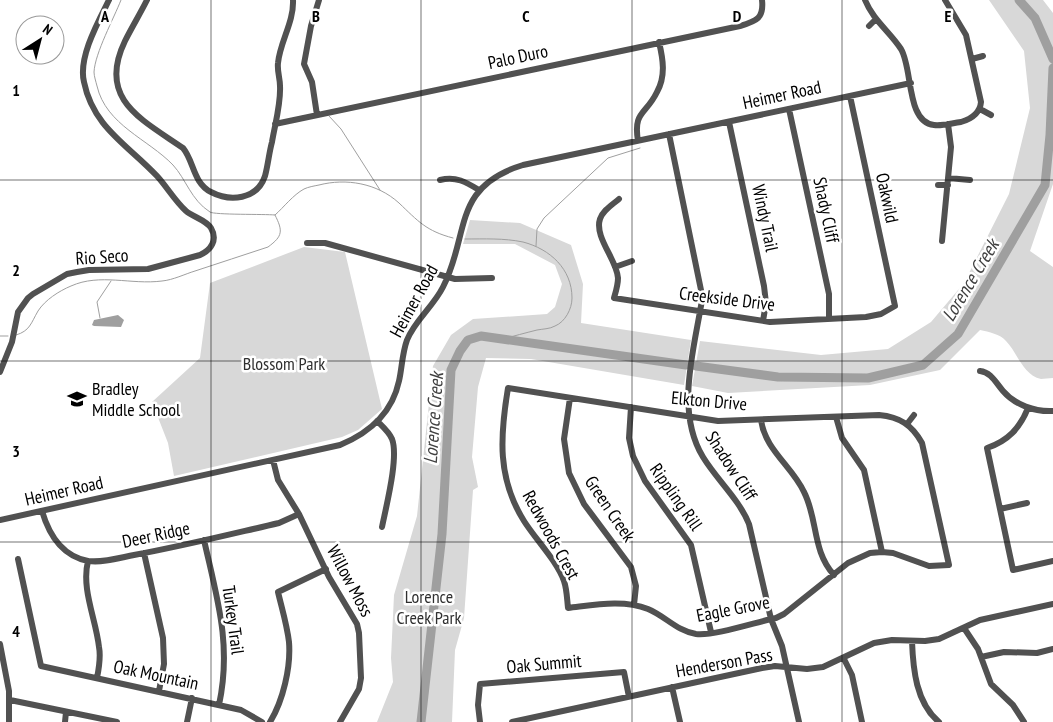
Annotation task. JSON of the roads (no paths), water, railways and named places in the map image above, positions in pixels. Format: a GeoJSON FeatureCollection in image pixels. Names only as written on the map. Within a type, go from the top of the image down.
{"type":"FeatureCollection","features":[{"type":"Feature","properties":{"kind":"street","name":"Rio Seco"},"geometry":{"type":"LineString","coordinates":[[0,372],[12,342],[18,312],[33,294],[66,274],[89,270],[148,269],[206,252],[212,245],[214,238],[212,229],[185,211],[158,177],[109,131],[96,116],[91,106],[83,81],[83,74],[89,45],[109,0]]}},
{"type":"Feature","properties":{"kind":"street"},"geometry":{"type":"LineString","coordinates":[[147,0],[124,43],[116,72],[116,85],[122,98],[138,116],[183,148],[198,180],[206,189],[223,197],[238,198],[254,192],[260,186],[263,179],[276,124],[280,87],[279,53],[286,35],[293,0]]}},
{"type":"Feature","properties":{"kind":"street"},"geometry":{"type":"LineString","coordinates":[[316,115],[312,82],[304,64],[319,0]]}},
{"type":"Feature","properties":{"kind":"street","name":"Palo Duro"},"geometry":{"type":"LineString","coordinates":[[276,124],[740,26],[756,20],[763,11],[762,0]]}},
{"type":"Feature","properties":{"kind":"street"},"geometry":{"type":"LineString","coordinates":[[865,0],[876,19],[901,49],[911,83],[915,108],[921,119],[932,125],[964,121],[972,117],[980,109],[981,98],[969,42],[963,28],[945,0]]}},
{"type":"Feature","properties":{"kind":"street"},"geometry":{"type":"LineString","coordinates":[[869,26],[876,19]]}},
{"type":"Feature","properties":{"kind":"street"},"geometry":{"type":"LineString","coordinates":[[638,141],[637,120],[654,98],[662,82],[663,63],[659,42]]}},
{"type":"Feature","properties":{"kind":"street"},"geometry":{"type":"LineString","coordinates":[[972,59],[983,56]]}},
{"type":"Feature","properties":{"kind":"street","name":"Heimer Road"},"geometry":{"type":"LineString","coordinates":[[0,520],[340,445],[363,434],[377,421],[392,401],[398,386],[407,339],[415,324],[439,295],[448,277],[467,210],[479,190],[496,176],[511,169],[911,83]]}},
{"type":"Feature","properties":{"kind":"street","name":"Oakwild"},"geometry":{"type":"LineString","coordinates":[[850,96],[895,306]]}},
{"type":"Feature","properties":{"kind":"street","name":"Shady Cliff"},"geometry":{"type":"LineString","coordinates":[[789,109],[829,294],[829,318]]}},
{"type":"Feature","properties":{"kind":"street"},"geometry":{"type":"LineString","coordinates":[[980,109],[991,115]]}},
{"type":"Feature","properties":{"kind":"street","name":"Windy Trail"},"geometry":{"type":"LineString","coordinates":[[729,122],[764,286],[766,303],[764,321]]}},
{"type":"Feature","properties":{"kind":"street"},"geometry":{"type":"LineString","coordinates":[[942,241],[951,147],[948,124]]}},
{"type":"Feature","properties":{"kind":"street","name":"Shadow Cliff"},"geometry":{"type":"LineString","coordinates":[[669,134],[701,286],[700,311],[689,384],[688,416],[702,456],[748,519],[771,619],[780,642],[798,722]]}},
{"type":"Feature","properties":{"kind":"street"},"geometry":{"type":"LineString","coordinates":[[948,178],[970,180]]}},
{"type":"Feature","properties":{"kind":"street"},"geometry":{"type":"LineString","coordinates":[[440,180],[460,179],[479,190]]}},
{"type":"Feature","properties":{"kind":"street"},"geometry":{"type":"LineString","coordinates":[[938,185],[948,185]]}},
{"type":"Feature","properties":{"kind":"street"},"geometry":{"type":"LineString","coordinates":[[619,199],[603,213],[599,224],[601,235],[615,268],[632,261]]}},
{"type":"Feature","properties":{"kind":"street"},"geometry":{"type":"LineString","coordinates":[[307,243],[325,243],[455,279],[492,278]]}},
{"type":"Feature","properties":{"kind":"street","name":"Creekside Drive"},"geometry":{"type":"LineString","coordinates":[[615,268],[618,278],[614,298],[764,321],[866,318],[881,314],[895,306]]}},
{"type":"Feature","properties":{"kind":"street"},"geometry":{"type":"LineString","coordinates":[[980,371],[989,374],[1003,392],[1013,400],[1028,408],[1053,411]]}},
{"type":"Feature","properties":{"kind":"street","name":"Elkton Drive"},"geometry":{"type":"LineString","coordinates":[[508,388],[730,421],[888,416],[907,424]]}},
{"type":"Feature","properties":{"kind":"street","name":"Redwoods Crest"},"geometry":{"type":"LineString","coordinates":[[508,388],[501,440],[507,483],[523,519],[564,581],[568,608]]}},
{"type":"Feature","properties":{"kind":"street","name":"Green Creek"},"geometry":{"type":"LineString","coordinates":[[570,398],[564,440],[569,473],[581,499],[631,568],[636,586],[634,605]]}},
{"type":"Feature","properties":{"kind":"street","name":"Rippling Rill"},"geometry":{"type":"LineString","coordinates":[[631,407],[629,438],[633,456],[645,481],[691,545],[711,632]]}},
{"type":"Feature","properties":{"kind":"street"},"geometry":{"type":"LineString","coordinates":[[1028,408],[1020,425],[1013,433],[1004,440],[987,448],[1013,570],[1053,561]]}},
{"type":"Feature","properties":{"kind":"street"},"geometry":{"type":"LineString","coordinates":[[907,424],[914,415]]}},
{"type":"Feature","properties":{"kind":"street"},"geometry":{"type":"LineString","coordinates":[[836,417],[842,438],[862,465],[867,479],[882,552]]}},
{"type":"Feature","properties":{"kind":"street"},"geometry":{"type":"LineString","coordinates":[[761,420],[766,438],[805,493],[818,549],[822,559],[834,575]]}},
{"type":"Feature","properties":{"kind":"street"},"geometry":{"type":"LineString","coordinates":[[377,421],[392,438],[395,456],[382,527]]}},
{"type":"Feature","properties":{"kind":"street","name":"Eagle Grove"},"geometry":{"type":"LineString","coordinates":[[568,608],[618,604],[634,605],[656,613],[685,631],[700,634],[771,619],[784,614],[858,557],[870,553],[899,554],[929,566],[949,566],[922,443],[907,424]]}},
{"type":"Feature","properties":{"kind":"street","name":"Willow Moss"},"geometry":{"type":"LineString","coordinates":[[273,460],[278,480],[299,514],[326,569],[356,619],[359,633],[359,689],[340,722]]}},
{"type":"Feature","properties":{"kind":"street"},"geometry":{"type":"LineString","coordinates":[[1000,509],[1027,503]]}},
{"type":"Feature","properties":{"kind":"street"},"geometry":{"type":"LineString","coordinates":[[42,511],[49,531],[59,545],[73,555],[88,561],[85,577],[100,647],[97,678]]}},
{"type":"Feature","properties":{"kind":"street","name":"Deer Ridge"},"geometry":{"type":"LineString","coordinates":[[88,561],[102,561],[204,540],[279,523],[299,514]]}},
{"type":"Feature","properties":{"kind":"street","name":"Turkey Trail"},"geometry":{"type":"LineString","coordinates":[[204,540],[221,619],[225,648],[225,669],[219,704]]}},
{"type":"Feature","properties":{"kind":"street"},"geometry":{"type":"LineString","coordinates":[[144,553],[163,638],[164,664],[159,691]]}},
{"type":"Feature","properties":{"kind":"street","name":"Oak Mountain"},"geometry":{"type":"LineString","coordinates":[[18,559],[40,666],[219,704],[245,712],[262,722]]}},
{"type":"Feature","properties":{"kind":"street"},"geometry":{"type":"LineString","coordinates":[[270,722],[280,704],[289,653],[287,633],[278,592],[326,569]]}},
{"type":"Feature","properties":{"kind":"street","name":"Henderson Pass"},"geometry":{"type":"LineString","coordinates":[[512,722],[762,668],[776,666],[813,669],[832,664],[874,644],[892,640],[912,641],[939,638],[980,620],[1053,604]]}},
{"type":"Feature","properties":{"kind":"street"},"geometry":{"type":"LineString","coordinates":[[964,628],[978,649],[991,684],[1012,705],[1024,722]]}},
{"type":"Feature","properties":{"kind":"street"},"geometry":{"type":"LineString","coordinates":[[912,641],[913,660],[920,696],[929,713],[939,722]]}},
{"type":"Feature","properties":{"kind":"street"},"geometry":{"type":"LineString","coordinates":[[0,644],[8,679],[10,700],[9,722]]}},
{"type":"Feature","properties":{"kind":"street"},"geometry":{"type":"LineString","coordinates":[[981,657],[1004,652],[1037,653],[1053,649]]}},
{"type":"Feature","properties":{"kind":"street"},"geometry":{"type":"LineString","coordinates":[[844,658],[852,675],[862,722]]}},
{"type":"Feature","properties":{"kind":"street","name":"Oak Summit"},"geometry":{"type":"LineString","coordinates":[[480,722],[478,705],[480,684],[624,672],[629,697]]}},
{"type":"Feature","properties":{"kind":"street"},"geometry":{"type":"LineString","coordinates":[[672,687],[680,722]]}},
{"type":"Feature","properties":{"kind":"street"},"geometry":{"type":"LineString","coordinates":[[187,722],[192,698]]}},
{"type":"Feature","properties":{"kind":"street"},"geometry":{"type":"LineString","coordinates":[[10,700],[117,722]]}},
{"type":"Feature","properties":{"kind":"street"},"geometry":{"type":"LineString","coordinates":[[65,722],[66,712]]}},
{"type":"Feature","properties":{"kind":"waterway"},"geometry":{"type":"LineString","coordinates":[[121,0],[95,64],[94,75],[102,100],[118,121],[173,165],[193,196],[203,207],[210,212],[220,214],[275,215],[296,194],[306,188],[329,183],[350,182],[381,191],[399,203],[429,229],[453,238]]}},
{"type":"Feature","properties":{"kind":"waterway","name":"Lorence Creek"},"geometry":{"type":"LineString","coordinates":[[1019,0],[1035,18],[1053,59]]}},
{"type":"Feature","properties":{"kind":"waterway","name":"Lorence Creek"},"geometry":{"type":"LineString","coordinates":[[696,366],[778,377],[868,378],[923,365],[958,334],[1045,185],[1050,135],[1053,68]]}},
{"type":"Feature","properties":{"kind":"waterway"},"geometry":{"type":"LineString","coordinates":[[329,116],[341,129],[380,190]]}},
{"type":"Feature","properties":{"kind":"waterway"},"geometry":{"type":"LineString","coordinates":[[536,246],[537,229],[544,218],[608,158],[640,148]]}},
{"type":"Feature","properties":{"kind":"waterway"},"geometry":{"type":"LineString","coordinates":[[16,335],[27,329],[38,311],[48,300],[57,293],[82,282],[93,280],[150,282],[166,280],[268,247],[277,240],[280,233],[275,215]]}},
{"type":"Feature","properties":{"kind":"waterway"},"geometry":{"type":"LineString","coordinates":[[465,239],[509,240],[533,245],[558,262],[568,278],[572,302],[567,315],[559,324],[551,328],[503,339]]}},
{"type":"Feature","properties":{"kind":"waterway"},"geometry":{"type":"LineString","coordinates":[[100,318],[97,302],[111,281]]}},
{"type":"Feature","properties":{"kind":"waterway"},"geometry":{"type":"LineString","coordinates":[[0,336],[8,336]]}},
{"type":"Feature","properties":{"kind":"waterway","name":"Lorence Creek"},"geometry":{"type":"LineString","coordinates":[[421,722],[442,534],[451,370],[460,351],[468,340],[481,336],[686,365]]}},
{"type":"Feature","properties":{"kind":"place","name":"Bradley Middle School"},"geometry":{"type":"Point","coordinates":[77,399]}},
{"type":"Feature","properties":{"kind":"park label","name":"Blossom Park"},"geometry":{"type":"Point","coordinates":[284,364]}},
{"type":"Feature","properties":{"kind":"park label","name":"Lorence Creek Park"},"geometry":{"type":"Point","coordinates":[429,607]}}]}
